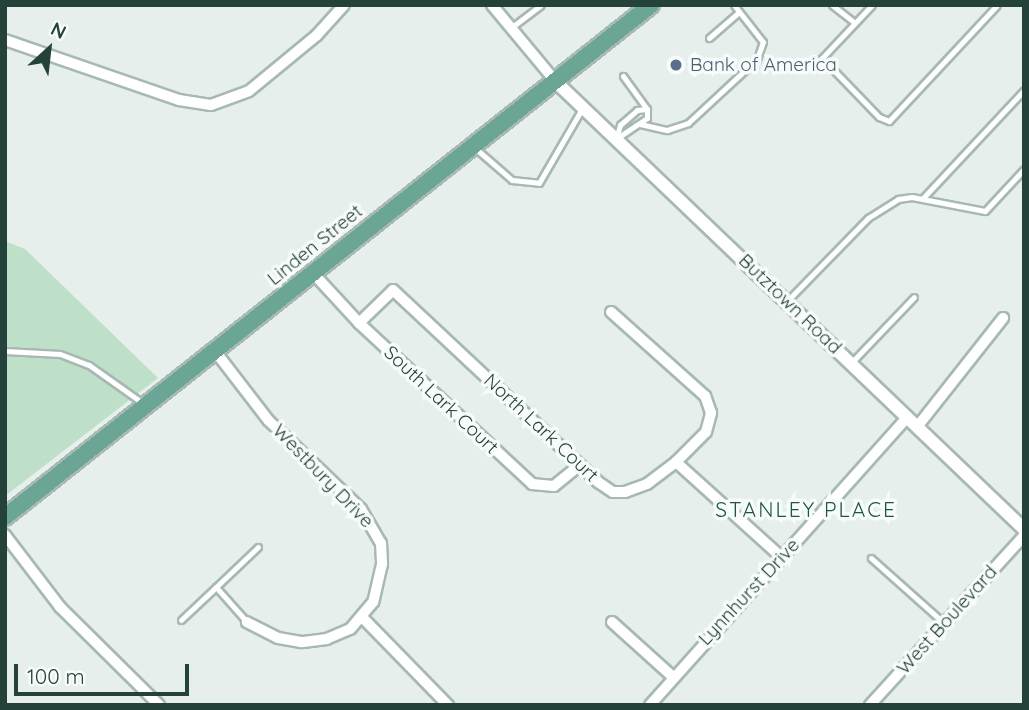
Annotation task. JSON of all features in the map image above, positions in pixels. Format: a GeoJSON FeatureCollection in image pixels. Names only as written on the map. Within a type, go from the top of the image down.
{"type":"FeatureCollection","features":[{"type":"Feature","properties":{"kind":"main road","name":"Linden Street"},"geometry":{"type":"LineString","coordinates":[[5,517],[651,5]]}},
{"type":"Feature","properties":{"kind":"street"},"geometry":{"type":"LineString","coordinates":[[5,40],[179,100],[211,104],[249,92],[317,35],[344,5]]}},
{"type":"Feature","properties":{"kind":"street"},"geometry":{"type":"LineString","coordinates":[[492,5],[555,81]]}},
{"type":"Feature","properties":{"kind":"street","name":"Butztown Road"},"geometry":{"type":"LineString","coordinates":[[555,81],[1024,529]]}},
{"type":"Feature","properties":{"kind":"street","name":"South Lark Court"},"geometry":{"type":"LineString","coordinates":[[313,273],[359,323],[532,484],[544,488],[561,483],[580,465]]}},
{"type":"Feature","properties":{"kind":"street","name":"North Lark Court"},"geometry":{"type":"LineString","coordinates":[[359,323],[393,290],[580,465],[613,492],[625,492],[647,484],[676,462],[706,432],[709,405],[611,312]]}},
{"type":"Feature","properties":{"kind":"street"},"geometry":{"type":"LineString","coordinates":[[917,427],[1003,318]]}},
{"type":"Feature","properties":{"kind":"street","name":"Westbury Drive"},"geometry":{"type":"LineString","coordinates":[[215,351],[269,421],[361,509],[379,534],[381,575],[363,618]]}},
{"type":"Feature","properties":{"kind":"street","name":"Lynnhurst Drive"},"geometry":{"type":"LineString","coordinates":[[650,705],[672,676],[907,418]]}},
{"type":"Feature","properties":{"kind":"street"},"geometry":{"type":"LineString","coordinates":[[676,462],[781,557]]}},
{"type":"Feature","properties":{"kind":"street"},"geometry":{"type":"LineString","coordinates":[[5,536],[60,607],[159,705]]}},
{"type":"Feature","properties":{"kind":"street","name":"West Boulevard"},"geometry":{"type":"LineString","coordinates":[[873,704],[1024,536]]}},
{"type":"Feature","properties":{"kind":"street"},"geometry":{"type":"LineString","coordinates":[[247,622],[278,638],[301,642],[338,635],[363,618],[448,705]]}},
{"type":"Feature","properties":{"kind":"street"},"geometry":{"type":"LineString","coordinates":[[612,622],[672,676]]}},
{"type":"Feature","properties":{"kind":"lane"},"geometry":{"type":"LineString","coordinates":[[512,27],[541,5]]}},
{"type":"Feature","properties":{"kind":"lane"},"geometry":{"type":"LineString","coordinates":[[640,124],[667,130],[688,122],[757,59],[763,42],[734,5]]}},
{"type":"Feature","properties":{"kind":"lane"},"geometry":{"type":"LineString","coordinates":[[832,5],[855,23]]}},
{"type":"Feature","properties":{"kind":"lane"},"geometry":{"type":"LineString","coordinates":[[872,5],[822,58],[879,117],[889,121],[997,5]]}},
{"type":"Feature","properties":{"kind":"lane"},"geometry":{"type":"LineString","coordinates":[[709,38],[738,13]]}},
{"type":"Feature","properties":{"kind":"lane"},"geometry":{"type":"LineString","coordinates":[[616,139],[647,118],[647,109],[623,76]]}},
{"type":"Feature","properties":{"kind":"lane"},"geometry":{"type":"LineString","coordinates":[[923,198],[1024,90]]}},
{"type":"Feature","properties":{"kind":"lane"},"geometry":{"type":"LineString","coordinates":[[473,146],[512,180],[540,183],[583,107]]}},
{"type":"Feature","properties":{"kind":"lane"},"geometry":{"type":"LineString","coordinates":[[616,139],[620,125],[637,110],[647,109]]}},
{"type":"Feature","properties":{"kind":"lane"},"geometry":{"type":"LineString","coordinates":[[786,301],[868,218],[898,199],[923,198],[985,211],[1024,169]]}},
{"type":"Feature","properties":{"kind":"lane"},"geometry":{"type":"LineString","coordinates":[[851,363],[914,297]]}},
{"type":"Feature","properties":{"kind":"lane"},"geometry":{"type":"LineString","coordinates":[[5,351],[60,354],[80,362],[146,405]]}},
{"type":"Feature","properties":{"kind":"lane"},"geometry":{"type":"LineString","coordinates":[[181,620],[258,547]]}},
{"type":"Feature","properties":{"kind":"lane"},"geometry":{"type":"LineString","coordinates":[[871,558],[944,623]]}},
{"type":"Feature","properties":{"kind":"lane"},"geometry":{"type":"LineString","coordinates":[[216,587],[247,622]]}},
{"type":"Feature","properties":{"kind":"green space"},"geometry":{"type":"Polygon","coordinates":[[[5,241],[25,249],[158,378],[5,496],[5,241]]]}},
{"type":"Feature","properties":{"kind":"place","name":"Bank of America"},"geometry":{"type":"Point","coordinates":[676,65]}},
{"type":"Feature","properties":{"kind":"district","name":"STANLEY PLACE"},"geometry":{"type":"Point","coordinates":[806,509]}}]}
